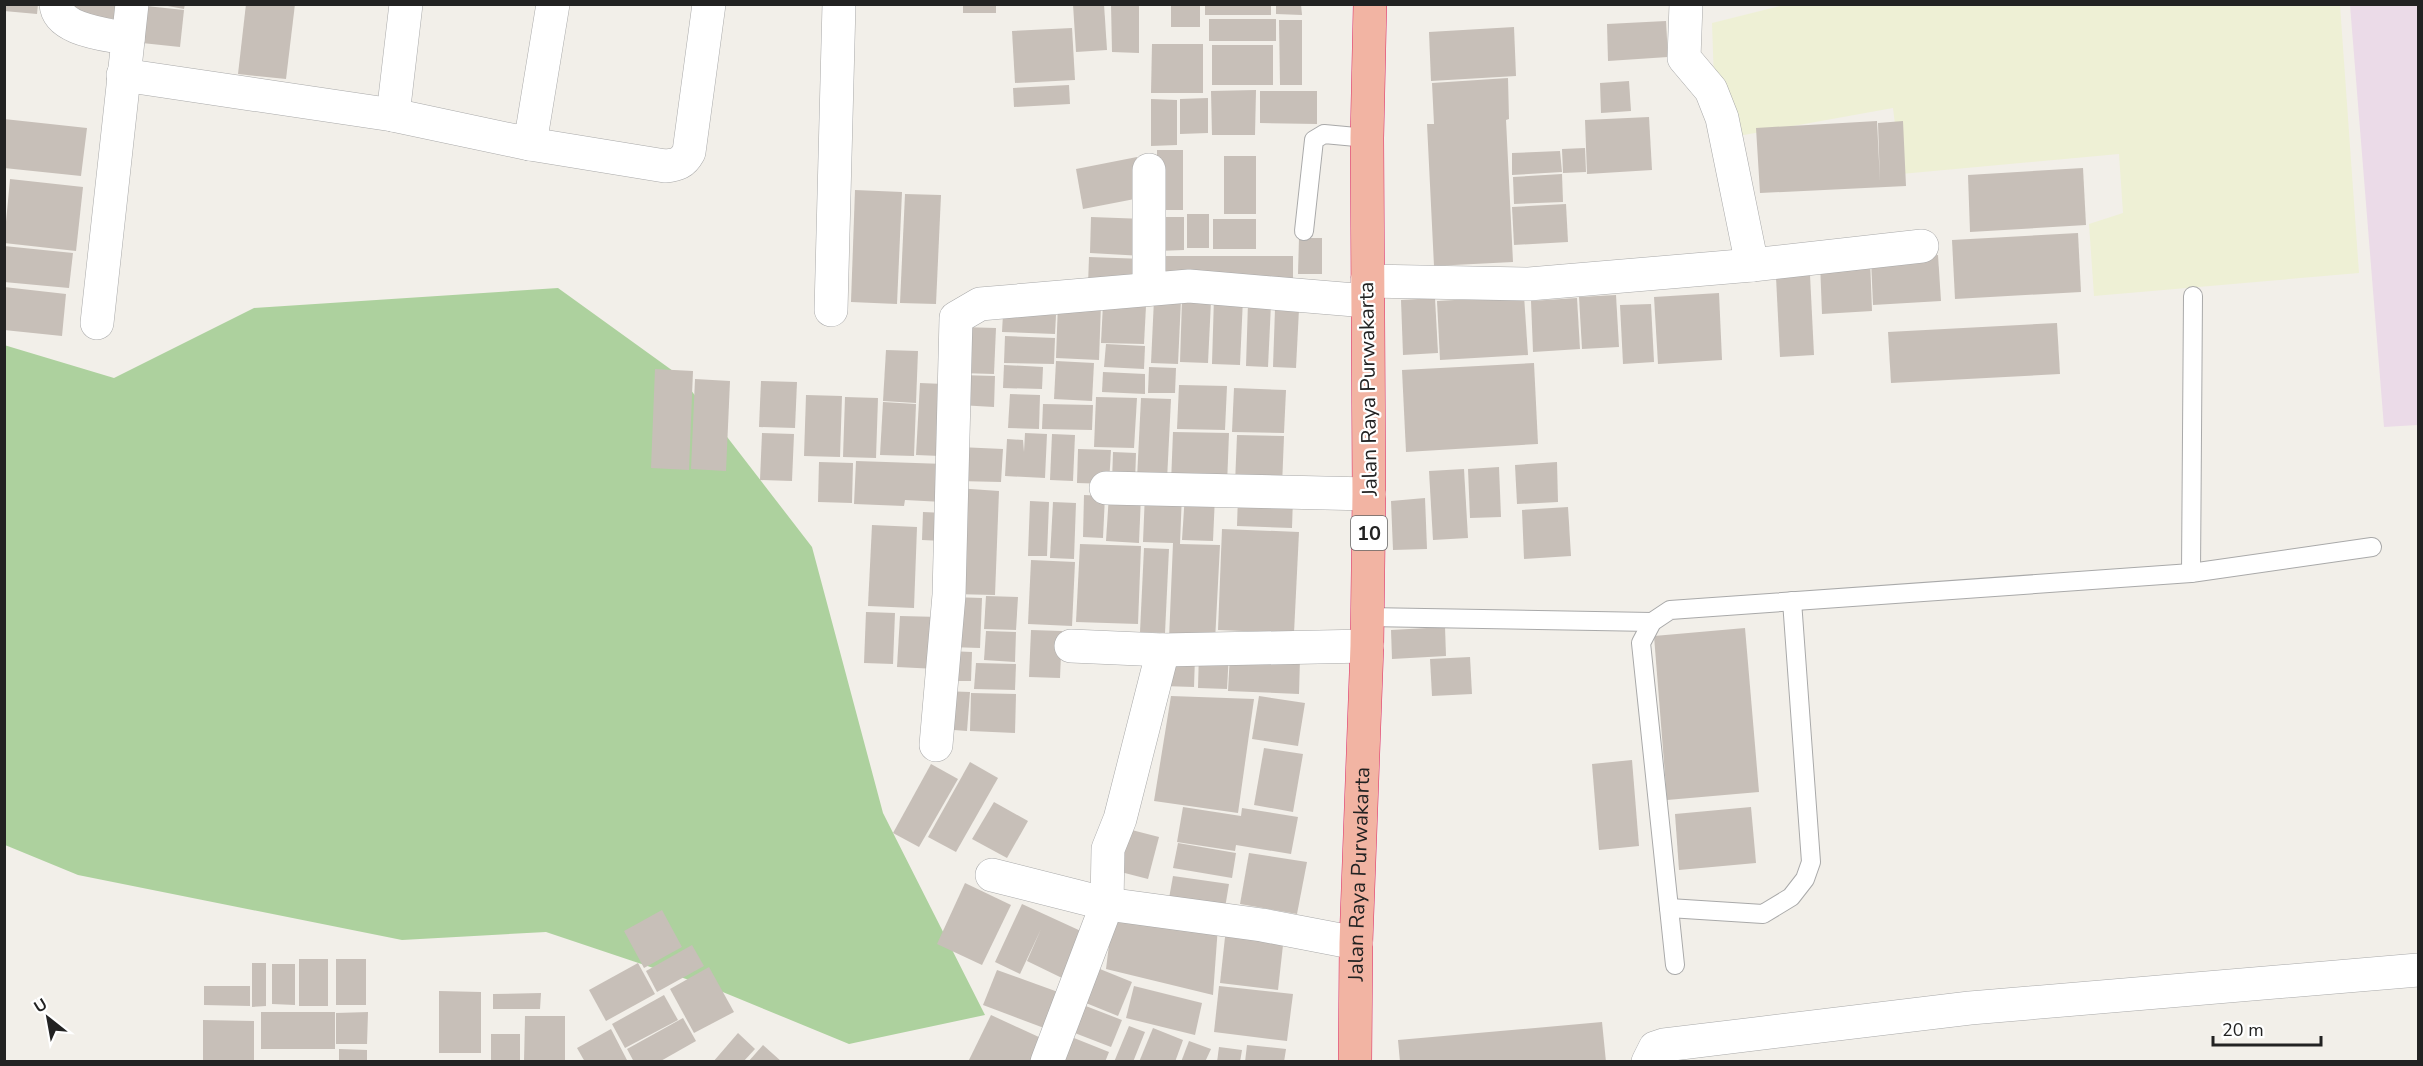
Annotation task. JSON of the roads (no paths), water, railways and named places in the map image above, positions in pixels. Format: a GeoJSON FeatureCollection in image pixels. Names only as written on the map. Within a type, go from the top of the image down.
{"type":"FeatureCollection","features":[{"type":"Feature","properties":{"kind":"highway","name":"Jalan Raya Purwakarta"},"geometry":{"type":"LineString","coordinates":[[1355,1062],[1356,943],[1367,632],[1369,494],[1366,138],[1370,4]]}},
{"type":"Feature","properties":{"kind":"street"},"geometry":{"type":"LineString","coordinates":[[56,4],[61,19],[71,25],[128,39]]}},
{"type":"Feature","properties":{"kind":"street"},"geometry":{"type":"LineString","coordinates":[[96,324],[132,4]]}},
{"type":"Feature","properties":{"kind":"street"},"geometry":{"type":"LineString","coordinates":[[393,115],[406,4]]}},
{"type":"Feature","properties":{"kind":"street"},"geometry":{"type":"LineString","coordinates":[[530,144],[553,4]]}},
{"type":"Feature","properties":{"kind":"street"},"geometry":{"type":"LineString","coordinates":[[123,75],[393,115],[530,144],[665,166],[678,165],[689,152],[709,4]]}},
{"type":"Feature","properties":{"kind":"street"},"geometry":{"type":"LineString","coordinates":[[831,310],[839,4]]}},
{"type":"Feature","properties":{"kind":"street"},"geometry":{"type":"LineString","coordinates":[[1686,4],[1684,58],[1711,90],[1722,118],[1752,265]]}},
{"type":"Feature","properties":{"kind":"street"},"geometry":{"type":"LineString","coordinates":[[1149,170],[1149,289]]}},
{"type":"Feature","properties":{"kind":"street"},"geometry":{"type":"LineString","coordinates":[[936,745],[949,595],[956,318],[966,310],[980,304],[1189,286],[1367,291],[1529,285],[1752,265],[1922,246]]}},
{"type":"Feature","properties":{"kind":"street"},"geometry":{"type":"LineString","coordinates":[[1106,488],[1369,494]]}},
{"type":"Feature","properties":{"kind":"street"},"geometry":{"type":"LineString","coordinates":[[1071,646],[1163,650],[1367,632]]}},
{"type":"Feature","properties":{"kind":"street"},"geometry":{"type":"LineString","coordinates":[[1047,1062],[1107,904],[1108,849],[1120,819],[1163,650]]}},
{"type":"Feature","properties":{"kind":"street"},"geometry":{"type":"LineString","coordinates":[[992,875],[1107,904],[1262,925],[1356,943]]}},
{"type":"Feature","properties":{"kind":"street"},"geometry":{"type":"LineString","coordinates":[[1648,1062],[1655,1048],[1664,1046],[1970,1008],[2418,970]]}},
{"type":"Feature","properties":{"kind":"lane"},"geometry":{"type":"LineString","coordinates":[[1304,231],[1314,140],[1324,134],[1366,138]]}},
{"type":"Feature","properties":{"kind":"lane"},"geometry":{"type":"LineString","coordinates":[[2191,573],[2193,296]]}},
{"type":"Feature","properties":{"kind":"lane"},"geometry":{"type":"LineString","coordinates":[[1676,965],[1641,643],[1652,622],[1670,610],[2191,573],[2372,547]]}},
{"type":"Feature","properties":{"kind":"lane"},"geometry":{"type":"LineString","coordinates":[[1669,908],[1763,914],[1791,897],[1805,879],[1811,862],[1792,601]]}},
{"type":"Feature","properties":{"kind":"lane"},"geometry":{"type":"LineString","coordinates":[[1367,632],[1652,622]]}}]}
